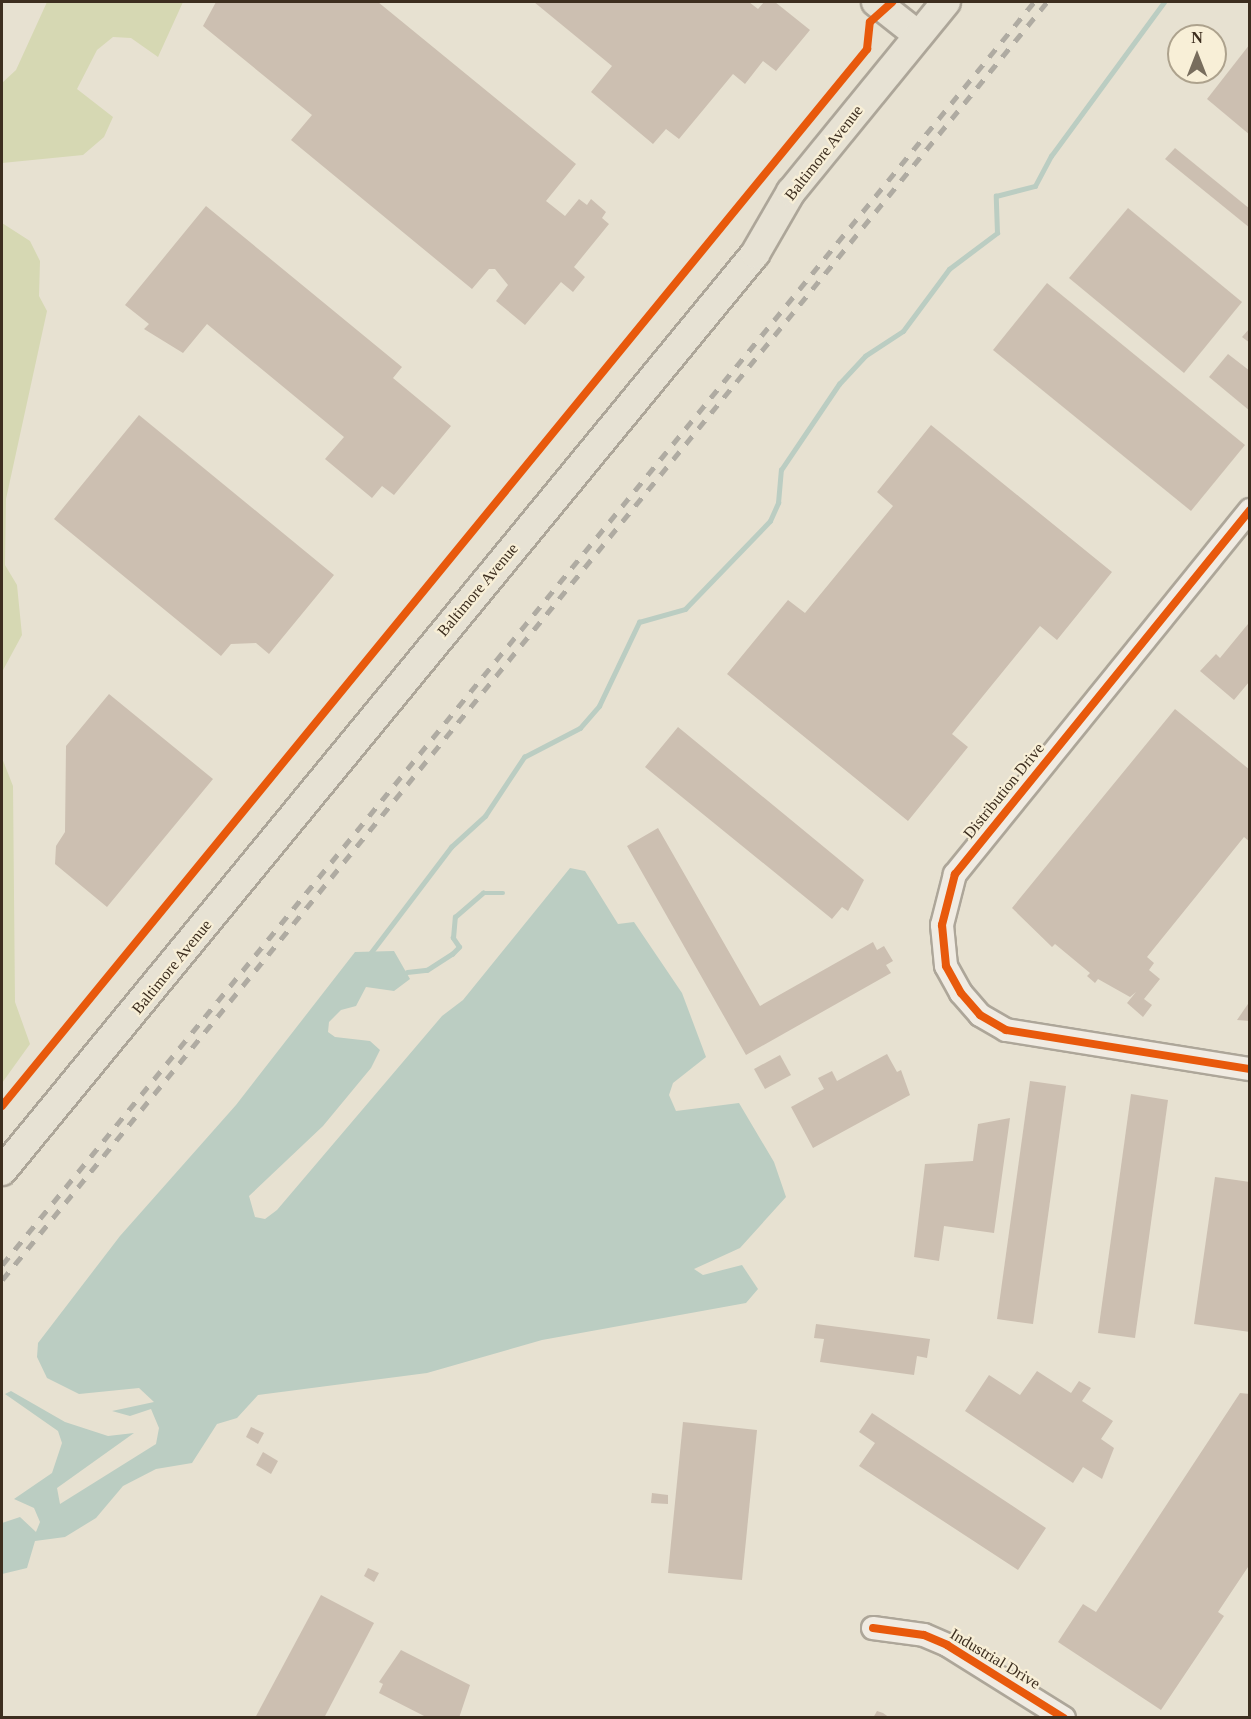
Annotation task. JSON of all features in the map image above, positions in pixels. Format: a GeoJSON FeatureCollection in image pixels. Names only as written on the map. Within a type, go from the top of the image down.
{"type":"FeatureCollection","features":[{"type":"Feature","properties":{"kind":"main road"},"geometry":{"type":"LineString","coordinates":[[876,2],[918,35]]}},
{"type":"Feature","properties":{"kind":"main road","name":"Baltimore Avenue"},"geometry":{"type":"LineString","coordinates":[[2,1171],[755,254],[791,192],[946,2]]}},
{"type":"Feature","properties":{"kind":"street","name":"Distribution Drive"},"geometry":{"type":"LineString","coordinates":[[1250,510],[949,886],[942,925],[946,966],[971,1005],[1006,1030],[1098,1048],[1250,1069]]}},
{"type":"Feature","properties":{"kind":"street","name":"Industrial Drive"},"geometry":{"type":"LineString","coordinates":[[873,1628],[939,1642],[1064,1718]]}},
{"type":"Feature","properties":{"kind":"green space"},"geometry":{"type":"Polygon","coordinates":[[[47,2],[183,2],[158,57],[131,38],[113,37],[97,50],[77,89],[113,117],[104,137],[83,155],[2,163],[2,83],[16,70],[47,2]]]}},
{"type":"Feature","properties":{"kind":"green space"},"geometry":{"type":"Polygon","coordinates":[[[2,223],[30,241],[40,261],[39,296],[47,311],[6,499],[5,565],[17,585],[22,635],[2,672],[2,223]]]}},
{"type":"Feature","properties":{"kind":"green space"},"geometry":{"type":"Polygon","coordinates":[[[2,758],[13,786],[15,1002],[30,1044],[2,1083],[2,758]]]}},
{"type":"Feature","properties":{"kind":"shaded area"},"geometry":{"type":"Polygon","coordinates":[[[570,868],[585,871],[618,924],[634,922],[682,993],[706,1057],[673,1083],[669,1095],[676,1111],[739,1103],[774,1162],[786,1197],[740,1248],[694,1269],[703,1275],[742,1265],[758,1289],[746,1303],[542,1340],[427,1373],[258,1395],[237,1418],[217,1424],[192,1463],[156,1469],[123,1486],[96,1518],[65,1537],[35,1541],[27,1568],[2,1574],[2,1523],[20,1517],[36,1532],[40,1522],[34,1508],[14,1499],[52,1473],[62,1443],[58,1431],[5,1394],[11,1391],[65,1422],[108,1436],[134,1433],[57,1488],[60,1504],[156,1444],[159,1428],[151,1409],[130,1416],[112,1411],[154,1402],[139,1388],[79,1394],[47,1378],[37,1357],[38,1343],[120,1236],[236,1105],[355,952],[394,951],[410,979],[394,991],[366,987],[356,1006],[341,1010],[329,1022],[328,1032],[335,1037],[370,1041],[380,1050],[371,1068],[323,1126],[249,1196],[255,1217],[265,1219],[277,1210],[442,1016],[463,1000],[570,868]]]}},
{"type":"Feature","properties":{"kind":"building"},"geometry":{"type":"Polygon","coordinates":[[[216,2],[378,2],[576,164],[546,201],[565,216],[579,199],[587,205],[591,199],[606,212],[602,218],[609,224],[574,267],[585,277],[573,292],[561,282],[525,325],[496,301],[508,285],[495,269],[489,269],[472,289],[291,140],[312,115],[203,26],[216,2]]]}},
{"type":"Feature","properties":{"kind":"building"},"geometry":{"type":"Polygon","coordinates":[[[534,2],[749,2],[758,9],[764,2],[775,2],[810,30],[776,71],[763,61],[745,84],[733,74],[679,139],[666,129],[653,144],[591,92],[612,66],[534,2]]]}},
{"type":"Feature","properties":{"kind":"building"},"geometry":{"type":"Polygon","coordinates":[[[1250,44],[1250,135],[1207,99],[1219,84],[1227,84],[1227,73],[1250,44]]]}},
{"type":"Feature","properties":{"kind":"building"},"geometry":{"type":"Polygon","coordinates":[[[1175,148],[1250,209],[1250,228],[1165,159],[1175,148]]]}},
{"type":"Feature","properties":{"kind":"building"},"geometry":{"type":"Polygon","coordinates":[[[206,206],[402,367],[393,378],[451,426],[394,495],[382,486],[372,498],[325,459],[344,437],[207,324],[183,353],[144,329],[149,324],[125,305],[206,206]]]}},
{"type":"Feature","properties":{"kind":"building"},"geometry":{"type":"Polygon","coordinates":[[[1128,208],[1242,302],[1184,373],[1069,278],[1128,208]]]}},
{"type":"Feature","properties":{"kind":"building"},"geometry":{"type":"Polygon","coordinates":[[[1047,283],[1245,445],[1191,511],[993,350],[1047,283]]]}},
{"type":"Feature","properties":{"kind":"building"},"geometry":{"type":"Polygon","coordinates":[[[1250,328],[1250,343],[1242,337],[1250,328]]]}},
{"type":"Feature","properties":{"kind":"building"},"geometry":{"type":"Polygon","coordinates":[[[1228,354],[1250,371],[1250,411],[1209,377],[1228,354]]]}},
{"type":"Feature","properties":{"kind":"building"},"geometry":{"type":"Polygon","coordinates":[[[139,415],[334,575],[269,654],[256,643],[231,644],[221,656],[54,519],[139,415]]]}},
{"type":"Feature","properties":{"kind":"building"},"geometry":{"type":"Polygon","coordinates":[[[931,425],[1112,572],[1057,640],[1040,626],[952,734],[968,747],[908,821],[727,674],[788,600],[805,613],[893,506],[877,492],[931,425]]]}},
{"type":"Feature","properties":{"kind":"building"},"geometry":{"type":"Polygon","coordinates":[[[1248,624],[1249,682],[1234,700],[1200,671],[1216,654],[1220,658],[1248,624]]]}},
{"type":"Feature","properties":{"kind":"building"},"geometry":{"type":"Polygon","coordinates":[[[109,694],[213,779],[107,907],[55,864],[56,846],[65,832],[66,746],[109,694]]]}},
{"type":"Feature","properties":{"kind":"building"},"geometry":{"type":"Polygon","coordinates":[[[1175,709],[1250,770],[1250,842],[1244,837],[1147,957],[1154,963],[1149,970],[1160,979],[1144,999],[1152,1005],[1143,1017],[1127,1003],[1136,992],[1130,997],[1098,979],[1095,983],[1087,976],[1090,973],[1055,944],[1052,947],[1012,908],[1175,709]]]}},
{"type":"Feature","properties":{"kind":"building"},"geometry":{"type":"Polygon","coordinates":[[[678,727],[864,880],[848,911],[842,907],[832,919],[645,767],[678,727]]]}},
{"type":"Feature","properties":{"kind":"building"},"geometry":{"type":"Polygon","coordinates":[[[658,828],[760,1006],[873,942],[877,950],[884,946],[893,961],[886,965],[891,973],[746,1055],[627,846],[658,828]]]}},
{"type":"Feature","properties":{"kind":"building"},"geometry":{"type":"Polygon","coordinates":[[[1250,1001],[1250,1021],[1237,1020],[1250,1001]]]}},
{"type":"Feature","properties":{"kind":"building"},"geometry":{"type":"Polygon","coordinates":[[[887,1054],[897,1072],[901,1070],[910,1095],[813,1148],[791,1107],[824,1089],[818,1078],[832,1071],[837,1081],[887,1054]]]}},
{"type":"Feature","properties":{"kind":"building"},"geometry":{"type":"Polygon","coordinates":[[[780,1055],[791,1075],[765,1089],[754,1069],[780,1055]]]}},
{"type":"Feature","properties":{"kind":"building"},"geometry":{"type":"Polygon","coordinates":[[[1030,1081],[1066,1086],[1033,1324],[997,1319],[1030,1081]]]}},
{"type":"Feature","properties":{"kind":"building"},"geometry":{"type":"Polygon","coordinates":[[[1131,1094],[1168,1100],[1135,1338],[1098,1333],[1131,1094]]]}},
{"type":"Feature","properties":{"kind":"building"},"geometry":{"type":"Polygon","coordinates":[[[1010,1118],[994,1233],[944,1226],[939,1261],[914,1257],[925,1164],[973,1161],[978,1124],[1010,1118]]]}},
{"type":"Feature","properties":{"kind":"building"},"geometry":{"type":"Polygon","coordinates":[[[1215,1177],[1250,1182],[1250,1332],[1194,1324],[1215,1177]]]}},
{"type":"Feature","properties":{"kind":"building"},"geometry":{"type":"Polygon","coordinates":[[[816,1324],[930,1339],[927,1358],[917,1356],[914,1375],[820,1362],[824,1339],[814,1338],[816,1324]]]}},
{"type":"Feature","properties":{"kind":"building"},"geometry":{"type":"Polygon","coordinates":[[[1037,1371],[1071,1393],[1079,1381],[1091,1388],[1082,1401],[1113,1421],[1101,1439],[1114,1448],[1102,1479],[1083,1467],[1073,1483],[965,1411],[989,1375],[1020,1395],[1037,1371]]]}},
{"type":"Feature","properties":{"kind":"building"},"geometry":{"type":"Polygon","coordinates":[[[1240,1393],[1250,1394],[1250,1564],[1218,1612],[1224,1616],[1161,1710],[1058,1642],[1083,1604],[1096,1612],[1240,1393]]]}},
{"type":"Feature","properties":{"kind":"building"},"geometry":{"type":"Polygon","coordinates":[[[872,1413],[1046,1528],[1018,1570],[859,1466],[875,1443],[859,1432],[872,1413]]]}},
{"type":"Feature","properties":{"kind":"building"},"geometry":{"type":"Polygon","coordinates":[[[683,1422],[757,1430],[742,1580],[668,1573],[683,1422]]]}},
{"type":"Feature","properties":{"kind":"building"},"geometry":{"type":"Polygon","coordinates":[[[251,1427],[264,1433],[258,1444],[246,1437],[251,1427]]]}},
{"type":"Feature","properties":{"kind":"building"},"geometry":{"type":"Polygon","coordinates":[[[263,1452],[278,1461],[271,1474],[256,1465],[263,1452]]]}},
{"type":"Feature","properties":{"kind":"building"},"geometry":{"type":"Polygon","coordinates":[[[652,1493],[668,1495],[668,1504],[651,1503],[652,1493]]]}},
{"type":"Feature","properties":{"kind":"building"},"geometry":{"type":"Polygon","coordinates":[[[368,1568],[379,1573],[374,1582],[364,1576],[368,1568]]]}},
{"type":"Feature","properties":{"kind":"building"},"geometry":{"type":"Polygon","coordinates":[[[321,1595],[374,1623],[324,1718],[255,1718],[321,1595]]]}},
{"type":"Feature","properties":{"kind":"building"},"geometry":{"type":"Polygon","coordinates":[[[401,1650],[470,1685],[459,1718],[428,1718],[379,1693],[383,1684],[379,1682],[401,1650]]]}},
{"type":"Feature","properties":{"kind":"building"},"geometry":{"type":"Polygon","coordinates":[[[877,1711],[883,1713],[890,1718],[873,1718],[877,1711]]]}},
{"type":"Feature","properties":{"kind":"waterway"},"geometry":{"type":"LineString","coordinates":[[369,955],[451,847],[485,816],[524,757],[580,728],[599,706],[639,622],[685,609],[770,521],[778,503],[781,470],[839,384],[865,356],[903,331],[949,269],[997,233],[996,196],[1035,186],[1051,156],[1164,2]]}},
{"type":"Feature","properties":{"kind":"waterway"},"geometry":{"type":"LineString","coordinates":[[407,972],[427,970],[452,954],[459,947],[453,938],[455,917],[483,893],[503,893]]}},
{"type":"Feature","properties":{"kind":"railway"},"geometry":{"type":"LineString","coordinates":[[2,1265],[1034,2]]}},
{"type":"Feature","properties":{"kind":"railway"},"geometry":{"type":"LineString","coordinates":[[2,1280],[1047,2]]}},
{"type":"Feature","properties":{"kind":"cycle path"},"geometry":{"type":"LineString","coordinates":[[2,1106],[867,49],[870,22],[892,2]]}},
{"type":"Feature","properties":{"kind":"cycle path"},"geometry":{"type":"LineString","coordinates":[[1250,510],[955,874],[942,925],[946,966],[961,993],[980,1015],[1006,1030],[1250,1069]]}},
{"type":"Feature","properties":{"kind":"cycle path"},"geometry":{"type":"LineString","coordinates":[[873,1628],[924,1635],[947,1645],[1064,1718]]}}]}
